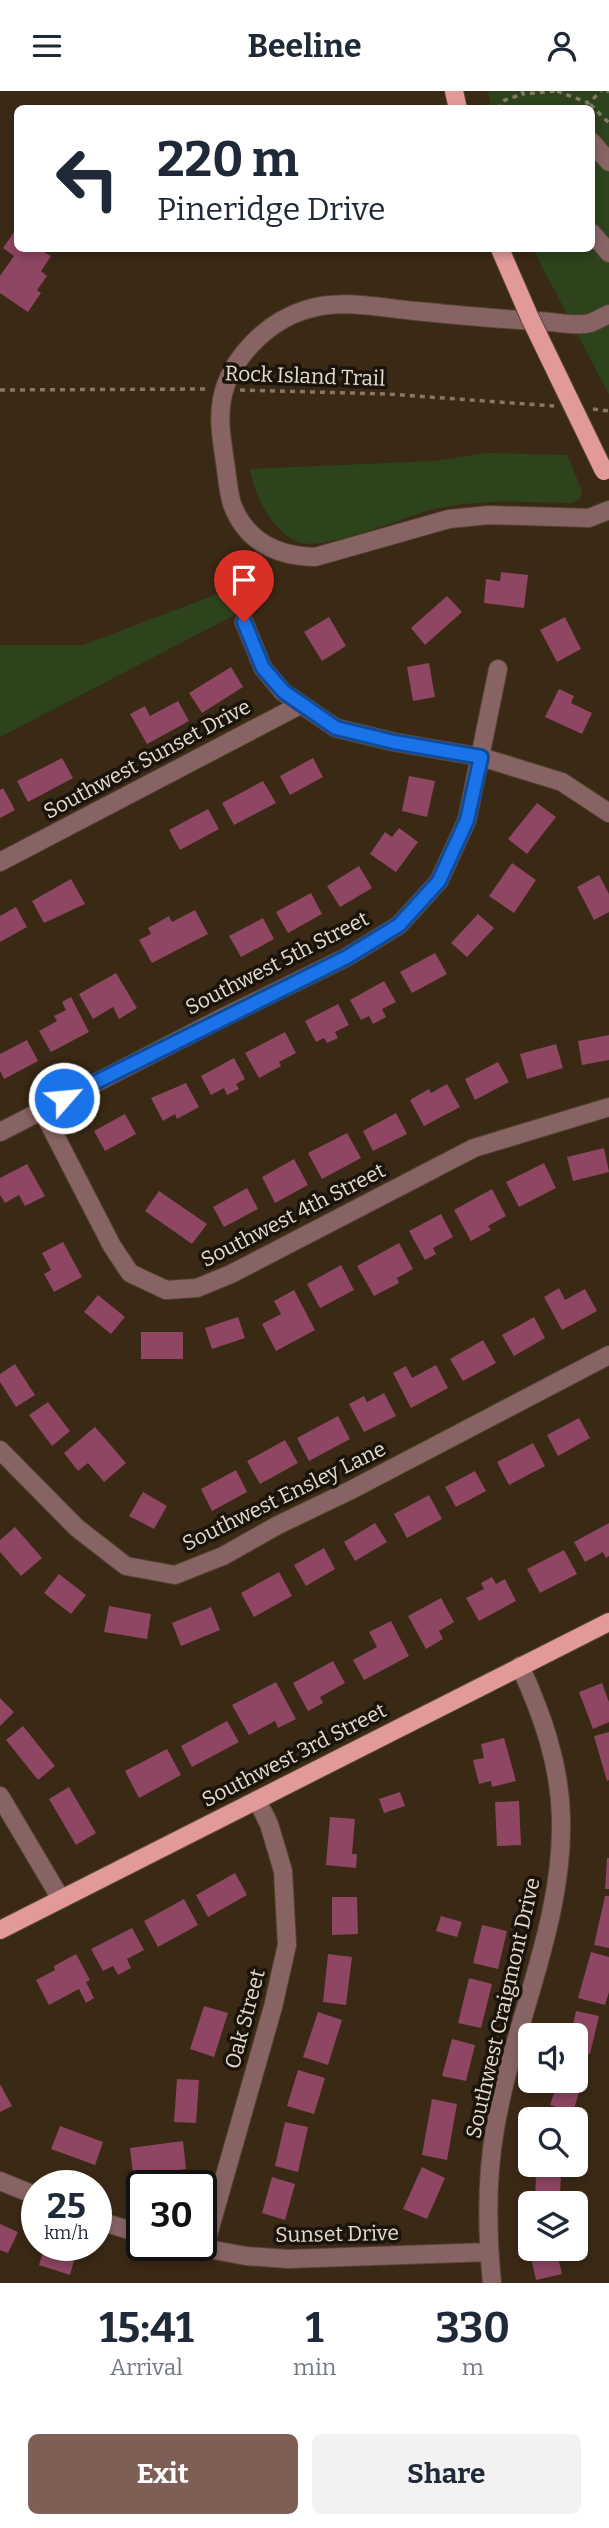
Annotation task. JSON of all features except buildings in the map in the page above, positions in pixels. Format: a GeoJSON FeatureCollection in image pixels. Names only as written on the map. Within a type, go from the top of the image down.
{"type":"FeatureCollection","features":[{"type":"Feature","properties":{"kind":"main road"},"geometry":{"type":"LineString","coordinates":[[501,252],[530,318],[607,475]]}},
{"type":"Feature","properties":{"kind":"main road","name":"Southwest 3rd Street"},"geometry":{"type":"LineString","coordinates":[[0,1930],[609,1622]]}},
{"type":"Feature","properties":{"kind":"street"},"geometry":{"type":"LineString","coordinates":[[595,146],[609,162]]}},
{"type":"Feature","properties":{"kind":"street"},"geometry":{"type":"LineString","coordinates":[[595,237],[609,253]]}},
{"type":"Feature","properties":{"kind":"street"},"geometry":{"type":"LineString","coordinates":[[589,323],[609,298]]}},
{"type":"Feature","properties":{"kind":"street"},"geometry":{"type":"LineString","coordinates":[[609,314],[589,323],[483,318],[351,305],[326,305],[305,310],[272,326],[246,351],[222,398],[220,427],[231,502],[239,518],[249,531],[273,551],[294,556],[315,557],[449,519],[489,515],[589,518],[609,510]]}},
{"type":"Feature","properties":{"kind":"street"},"geometry":{"type":"LineString","coordinates":[[244,622],[263,668],[284,692],[336,728],[394,742],[481,757],[562,782],[609,813]]}},
{"type":"Feature","properties":{"kind":"street","name":"Southwest 5th Street"},"geometry":{"type":"LineString","coordinates":[[0,1132],[347,957],[399,925],[439,881],[467,820],[498,669]]}},
{"type":"Feature","properties":{"kind":"street","name":"Southwest Sunset Drive"},"geometry":{"type":"LineString","coordinates":[[0,862],[300,705]]}},
{"type":"Feature","properties":{"kind":"street","name":"Southwest 4th Street"},"geometry":{"type":"LineString","coordinates":[[42,1109],[124,1264],[131,1273],[166,1290],[198,1288],[231,1274],[474,1148],[609,1107]]}},
{"type":"Feature","properties":{"kind":"street","name":"Southwest Ensley Lane"},"geometry":{"type":"LineString","coordinates":[[0,1450],[77,1528],[126,1566],[175,1575],[223,1556],[609,1355]]}},
{"type":"Feature","properties":{"kind":"street","name":"Southwest Craigmont Drive"},"geometry":{"type":"LineString","coordinates":[[492,2283],[488,2252],[489,2189],[495,2129],[557,1885],[561,1819],[556,1766],[539,1708],[520,1666]]}},
{"type":"Feature","properties":{"kind":"street"},"geometry":{"type":"LineString","coordinates":[[0,1796],[61,1899]]}},
{"type":"Feature","properties":{"kind":"street","name":"Oak Street"},"geometry":{"type":"LineString","coordinates":[[217,2179],[273,2007],[287,1945],[283,1871],[269,1825],[257,1800]]}},
{"type":"Feature","properties":{"kind":"street"},"geometry":{"type":"LineString","coordinates":[[0,2181],[21,2190]]}},
{"type":"Feature","properties":{"kind":"street","name":"Sunset Drive"},"geometry":{"type":"LineString","coordinates":[[217,2250],[288,2259],[488,2252]]}},
{"type":"Feature","properties":{"kind":"path"},"geometry":{"type":"LineString","coordinates":[[500,105],[522,92],[557,91],[589,103],[601,91]]}},
{"type":"Feature","properties":{"kind":"path"},"geometry":{"type":"LineString","coordinates":[[595,109],[609,123]]}},
{"type":"Feature","properties":{"kind":"path","name":"Rock Island Trail"},"geometry":{"type":"LineString","coordinates":[[0,390],[226,389],[388,394],[554,407]]}},
{"type":"Feature","properties":{"kind":"path"},"geometry":{"type":"LineString","coordinates":[[581,409],[609,411]]}},
{"type":"Feature","properties":{"kind":"green space"},"geometry":{"type":"Polygon","coordinates":[[[488,91],[609,91],[609,395],[535,252],[595,252],[595,105],[490,105],[488,91]]]}},
{"type":"Feature","properties":{"kind":"green space"},"geometry":{"type":"Polygon","coordinates":[[[487,453],[567,455],[582,490],[580,499],[571,503],[462,504],[427,511],[342,539],[309,544],[298,542],[280,530],[260,500],[250,469],[433,461],[487,453]]]}},
{"type":"Feature","properties":{"kind":"green space"},"geometry":{"type":"Polygon","coordinates":[[[241,585],[250,607],[0,737],[0,645],[83,645],[241,585]]]}},
{"type":"Feature","properties":{"kind":"route"},"geometry":{"type":"LineString","coordinates":[[64,1098],[347,957],[399,925],[439,881],[467,820],[481,757],[394,742],[336,728],[284,692],[263,668],[244,622]]}}]}
